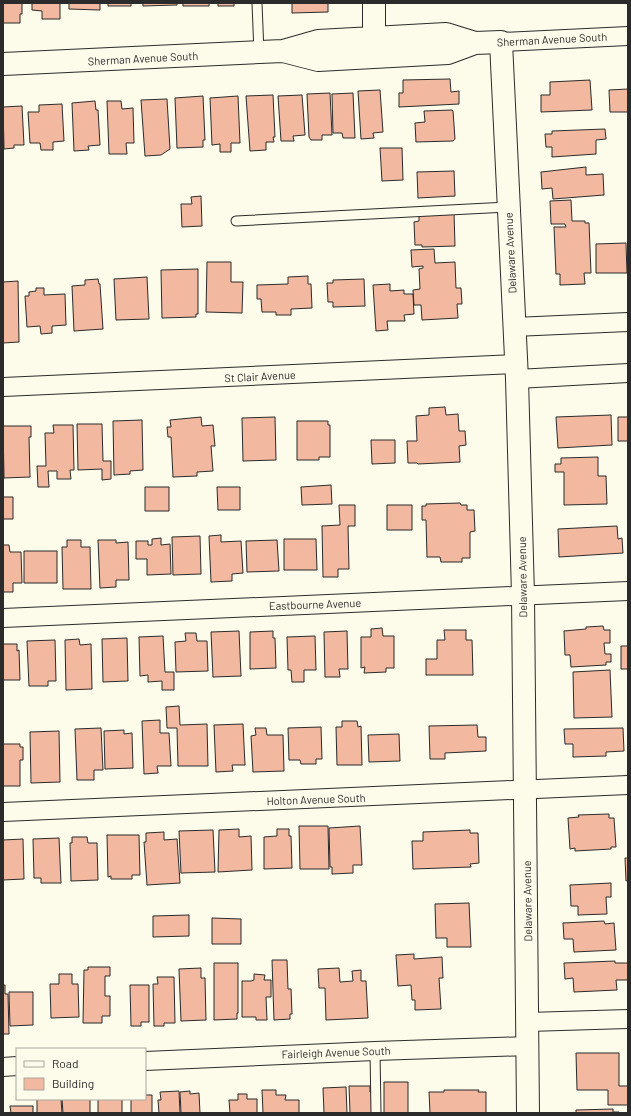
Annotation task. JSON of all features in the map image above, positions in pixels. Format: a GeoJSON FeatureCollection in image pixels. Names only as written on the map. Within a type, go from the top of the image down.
{"type":"FeatureCollection","features":[{"type":"Feature","properties":{"kind":"street"},"geometry":{"type":"LineString","coordinates":[[374,3],[374,48]]}},
{"type":"Feature","properties":{"kind":"street","name":"Sherman Avenue South"},"geometry":{"type":"LineString","coordinates":[[3,64],[283,51],[318,41],[374,48],[446,34],[476,42],[628,36]]}},
{"type":"Feature","properties":{"kind":"street","name":"Delaware Avenue"},"geometry":{"type":"LineString","coordinates":[[501,42],[516,371],[522,595],[528,1113]]}},
{"type":"Feature","properties":{"kind":"street"},"geometry":{"type":"LineString","coordinates":[[514,327],[628,322]]}},
{"type":"Feature","properties":{"kind":"street","name":"St Clair Avenue"},"geometry":{"type":"LineString","coordinates":[[3,387],[516,371],[628,372]]}},
{"type":"Feature","properties":{"kind":"street","name":"Eastbourne Avenue"},"geometry":{"type":"LineString","coordinates":[[3,618],[628,591]]}},
{"type":"Feature","properties":{"kind":"street","name":"Holton Avenue South"},"geometry":{"type":"LineString","coordinates":[[3,812],[628,785]]}},
{"type":"Feature","properties":{"kind":"street"},"geometry":{"type":"LineString","coordinates":[[528,1022],[628,1019]]}},
{"type":"Feature","properties":{"kind":"street","name":"Fairleigh Avenue South"},"geometry":{"type":"LineString","coordinates":[[146,1061],[375,1050],[528,1046]]}},
{"type":"Feature","properties":{"kind":"street"},"geometry":{"type":"LineString","coordinates":[[3,1067],[16,1066]]}},
{"type":"Feature","properties":{"kind":"lane"},"geometry":{"type":"LineString","coordinates":[[257,3],[259,52]]}},
{"type":"Feature","properties":{"kind":"lane"},"geometry":{"type":"LineString","coordinates":[[236,221],[508,207]]}},
{"type":"Feature","properties":{"kind":"lane"},"geometry":{"type":"LineString","coordinates":[[375,1050],[376,1113]]}},
{"type":"Feature","properties":{"kind":"building"},"geometry":{"type":"Polygon","coordinates":[[[3,3],[22,3],[20,23],[3,23],[3,3]]]}},
{"type":"Feature","properties":{"kind":"building"},"geometry":{"type":"Polygon","coordinates":[[[32,3],[60,3],[60,19],[42,19],[42,11],[32,10],[32,3]]]}},
{"type":"Feature","properties":{"kind":"building"},"geometry":{"type":"Polygon","coordinates":[[[69,3],[100,3],[100,10],[69,9],[69,3]]]}},
{"type":"Feature","properties":{"kind":"building"},"geometry":{"type":"Polygon","coordinates":[[[108,3],[131,3],[131,6],[108,6],[108,3]]]}},
{"type":"Feature","properties":{"kind":"building"},"geometry":{"type":"Polygon","coordinates":[[[143,3],[177,3],[177,5],[143,6],[143,3]]]}},
{"type":"Feature","properties":{"kind":"building"},"geometry":{"type":"Polygon","coordinates":[[[183,3],[209,3],[209,6],[183,6],[183,3]]]}},
{"type":"Feature","properties":{"kind":"building"},"geometry":{"type":"Polygon","coordinates":[[[218,3],[234,3],[234,6],[218,6],[218,3]]]}},
{"type":"Feature","properties":{"kind":"building"},"geometry":{"type":"Polygon","coordinates":[[[292,3],[328,3],[328,12],[292,13],[292,3]]]}},
{"type":"Feature","properties":{"kind":"building"},"geometry":{"type":"Polygon","coordinates":[[[450,79],[451,92],[459,91],[459,104],[399,107],[399,93],[403,93],[403,80],[450,79]]]}},
{"type":"Feature","properties":{"kind":"building"},"geometry":{"type":"Polygon","coordinates":[[[590,80],[592,110],[541,112],[541,95],[550,95],[550,82],[590,80]]]}},
{"type":"Feature","properties":{"kind":"building"},"geometry":{"type":"Polygon","coordinates":[[[628,89],[628,112],[610,112],[609,90],[628,89]]]}},
{"type":"Feature","properties":{"kind":"building"},"geometry":{"type":"Polygon","coordinates":[[[380,90],[383,132],[373,133],[374,138],[361,139],[358,91],[380,90]]]}},
{"type":"Feature","properties":{"kind":"building"},"geometry":{"type":"Polygon","coordinates":[[[330,93],[332,135],[322,135],[322,140],[311,140],[309,137],[307,94],[330,93]]]}},
{"type":"Feature","properties":{"kind":"building"},"geometry":{"type":"Polygon","coordinates":[[[353,93],[355,138],[343,138],[342,133],[333,133],[332,94],[353,93]]]}},
{"type":"Feature","properties":{"kind":"building"},"geometry":{"type":"Polygon","coordinates":[[[273,95],[274,142],[266,142],[266,150],[250,151],[246,96],[273,95]]]}},
{"type":"Feature","properties":{"kind":"building"},"geometry":{"type":"Polygon","coordinates":[[[302,95],[305,135],[293,136],[294,141],[281,141],[278,96],[302,95]]]}},
{"type":"Feature","properties":{"kind":"building"},"geometry":{"type":"Polygon","coordinates":[[[203,96],[205,140],[203,140],[203,147],[177,148],[175,98],[203,96]]]}},
{"type":"Feature","properties":{"kind":"building"},"geometry":{"type":"Polygon","coordinates":[[[238,96],[240,143],[231,143],[231,152],[220,152],[220,144],[212,145],[210,98],[238,96]]]}},
{"type":"Feature","properties":{"kind":"building"},"geometry":{"type":"Polygon","coordinates":[[[167,99],[170,149],[161,155],[145,156],[141,100],[167,99]]]}},
{"type":"Feature","properties":{"kind":"building"},"geometry":{"type":"Polygon","coordinates":[[[95,101],[96,110],[98,110],[100,145],[88,146],[89,150],[74,151],[72,103],[95,101]]]}},
{"type":"Feature","properties":{"kind":"building"},"geometry":{"type":"Polygon","coordinates":[[[107,101],[121,101],[122,109],[133,108],[134,143],[126,143],[127,154],[109,154],[107,101]]]}},
{"type":"Feature","properties":{"kind":"building"},"geometry":{"type":"Polygon","coordinates":[[[62,104],[64,141],[53,142],[53,150],[41,150],[40,143],[30,143],[28,112],[39,112],[39,105],[62,104]]]}},
{"type":"Feature","properties":{"kind":"building"},"geometry":{"type":"Polygon","coordinates":[[[22,106],[24,145],[14,145],[14,148],[4,149],[3,107],[22,106]]]}},
{"type":"Feature","properties":{"kind":"building"},"geometry":{"type":"Polygon","coordinates":[[[452,110],[455,139],[453,141],[416,142],[415,123],[425,122],[424,111],[452,110]]]}},
{"type":"Feature","properties":{"kind":"building"},"geometry":{"type":"Polygon","coordinates":[[[605,129],[606,139],[596,140],[596,154],[552,157],[552,147],[546,147],[545,134],[552,134],[552,131],[605,129]]]}},
{"type":"Feature","properties":{"kind":"building"},"geometry":{"type":"Polygon","coordinates":[[[380,148],[402,148],[403,180],[382,181],[380,148]]]}},
{"type":"Feature","properties":{"kind":"building"},"geometry":{"type":"Polygon","coordinates":[[[586,167],[586,175],[603,174],[604,195],[553,199],[552,188],[542,189],[541,172],[586,167]]]}},
{"type":"Feature","properties":{"kind":"building"},"geometry":{"type":"Polygon","coordinates":[[[454,171],[455,196],[418,198],[417,172],[454,171]]]}},
{"type":"Feature","properties":{"kind":"building"},"geometry":{"type":"Polygon","coordinates":[[[201,196],[202,226],[182,227],[181,204],[192,204],[191,197],[201,196]]]}},
{"type":"Feature","properties":{"kind":"building"},"geometry":{"type":"Polygon","coordinates":[[[571,200],[572,221],[585,221],[585,223],[589,223],[591,273],[584,273],[585,284],[560,285],[560,274],[556,274],[554,227],[566,227],[565,224],[551,224],[550,201],[571,200]]]}},
{"type":"Feature","properties":{"kind":"building"},"geometry":{"type":"Polygon","coordinates":[[[454,212],[455,246],[422,247],[422,245],[415,245],[414,222],[419,221],[419,213],[454,212]]]}},
{"type":"Feature","properties":{"kind":"building"},"geometry":{"type":"Polygon","coordinates":[[[626,243],[627,273],[596,273],[596,244],[626,243]]]}},
{"type":"Feature","properties":{"kind":"building"},"geometry":{"type":"Polygon","coordinates":[[[434,249],[435,263],[455,262],[456,288],[461,288],[462,304],[457,304],[458,318],[422,320],[421,305],[414,305],[413,290],[420,289],[419,269],[423,268],[423,266],[412,267],[411,250],[434,249]]]}},
{"type":"Feature","properties":{"kind":"building"},"geometry":{"type":"Polygon","coordinates":[[[207,262],[231,262],[231,282],[243,282],[242,313],[206,312],[207,262]]]}},
{"type":"Feature","properties":{"kind":"building"},"geometry":{"type":"Polygon","coordinates":[[[198,269],[198,314],[196,314],[196,317],[162,318],[161,270],[198,269]]]}},
{"type":"Feature","properties":{"kind":"building"},"geometry":{"type":"Polygon","coordinates":[[[308,276],[308,284],[311,284],[312,308],[291,309],[291,315],[276,315],[276,312],[262,312],[261,299],[257,299],[257,285],[288,284],[288,277],[308,276]]]}},
{"type":"Feature","properties":{"kind":"building"},"geometry":{"type":"Polygon","coordinates":[[[147,277],[149,319],[116,320],[114,279],[147,277]]]}},
{"type":"Feature","properties":{"kind":"building"},"geometry":{"type":"Polygon","coordinates":[[[98,279],[100,284],[103,329],[74,331],[72,286],[85,285],[85,280],[98,279]]]}},
{"type":"Feature","properties":{"kind":"building"},"geometry":{"type":"Polygon","coordinates":[[[364,279],[365,306],[333,307],[333,302],[328,302],[327,283],[333,283],[333,280],[364,279]]]}},
{"type":"Feature","properties":{"kind":"building"},"geometry":{"type":"Polygon","coordinates":[[[18,281],[19,342],[3,343],[3,282],[18,281]]]}},
{"type":"Feature","properties":{"kind":"building"},"geometry":{"type":"Polygon","coordinates":[[[390,284],[390,291],[404,290],[404,294],[413,294],[414,314],[404,315],[405,321],[387,321],[388,330],[376,331],[373,285],[390,284]]]}},
{"type":"Feature","properties":{"kind":"building"},"geometry":{"type":"Polygon","coordinates":[[[36,288],[44,288],[44,295],[65,294],[66,325],[52,326],[52,333],[41,334],[40,326],[27,327],[25,296],[29,296],[29,292],[36,291],[36,288]]]}},
{"type":"Feature","properties":{"kind":"building"},"geometry":{"type":"Polygon","coordinates":[[[445,407],[446,415],[458,414],[459,431],[465,431],[466,445],[459,446],[460,462],[408,463],[407,441],[417,441],[416,416],[429,415],[429,408],[445,407]]]}},
{"type":"Feature","properties":{"kind":"building"},"geometry":{"type":"Polygon","coordinates":[[[611,415],[612,445],[558,448],[556,417],[611,415]]]}},
{"type":"Feature","properties":{"kind":"building"},"geometry":{"type":"Polygon","coordinates":[[[201,417],[202,426],[213,425],[215,446],[211,446],[213,471],[197,472],[197,476],[173,477],[171,437],[168,437],[167,427],[171,427],[170,420],[201,417]]]}},
{"type":"Feature","properties":{"kind":"building"},"geometry":{"type":"Polygon","coordinates":[[[275,417],[276,460],[243,461],[242,418],[275,417]]]}},
{"type":"Feature","properties":{"kind":"building"},"geometry":{"type":"Polygon","coordinates":[[[618,417],[628,417],[628,441],[618,441],[618,417]]]}},
{"type":"Feature","properties":{"kind":"building"},"geometry":{"type":"Polygon","coordinates":[[[142,420],[143,470],[130,471],[130,474],[114,475],[113,421],[142,420]]]}},
{"type":"Feature","properties":{"kind":"building"},"geometry":{"type":"Polygon","coordinates":[[[297,421],[328,421],[328,425],[330,425],[330,457],[319,457],[319,460],[297,460],[297,421]]]}},
{"type":"Feature","properties":{"kind":"building"},"geometry":{"type":"Polygon","coordinates":[[[77,424],[102,424],[103,461],[111,461],[111,479],[102,480],[102,469],[78,470],[77,424]]]}},
{"type":"Feature","properties":{"kind":"building"},"geometry":{"type":"Polygon","coordinates":[[[53,425],[73,425],[74,470],[70,470],[71,479],[57,479],[57,471],[48,471],[49,487],[38,487],[37,466],[46,466],[45,433],[54,433],[53,425]]]}},
{"type":"Feature","properties":{"kind":"building"},"geometry":{"type":"Polygon","coordinates":[[[3,426],[31,426],[31,437],[29,437],[30,477],[4,478],[3,426]]]}},
{"type":"Feature","properties":{"kind":"building"},"geometry":{"type":"Polygon","coordinates":[[[371,440],[395,440],[395,463],[372,464],[371,440]]]}},
{"type":"Feature","properties":{"kind":"building"},"geometry":{"type":"Polygon","coordinates":[[[598,457],[598,476],[606,476],[607,504],[564,505],[564,472],[555,472],[555,464],[561,464],[561,458],[598,457]]]}},
{"type":"Feature","properties":{"kind":"building"},"geometry":{"type":"Polygon","coordinates":[[[331,485],[332,504],[302,505],[301,487],[331,485]]]}},
{"type":"Feature","properties":{"kind":"building"},"geometry":{"type":"Polygon","coordinates":[[[145,487],[169,487],[169,511],[145,511],[145,487]]]}},
{"type":"Feature","properties":{"kind":"building"},"geometry":{"type":"Polygon","coordinates":[[[217,487],[240,487],[240,510],[218,510],[217,487]]]}},
{"type":"Feature","properties":{"kind":"building"},"geometry":{"type":"Polygon","coordinates":[[[3,497],[13,497],[13,519],[3,519],[3,497]]]}},
{"type":"Feature","properties":{"kind":"building"},"geometry":{"type":"Polygon","coordinates":[[[460,503],[461,505],[467,505],[467,510],[474,510],[475,531],[470,532],[470,558],[462,558],[462,562],[441,562],[440,557],[427,557],[426,520],[422,520],[422,506],[426,506],[426,504],[460,503]]]}},
{"type":"Feature","properties":{"kind":"building"},"geometry":{"type":"Polygon","coordinates":[[[339,505],[355,505],[355,526],[348,526],[349,569],[338,569],[338,577],[323,577],[322,526],[340,525],[339,505]]]}},
{"type":"Feature","properties":{"kind":"building"},"geometry":{"type":"Polygon","coordinates":[[[387,505],[412,505],[412,530],[387,530],[387,505]]]}},
{"type":"Feature","properties":{"kind":"building"},"geometry":{"type":"Polygon","coordinates":[[[617,526],[618,539],[622,538],[623,553],[559,557],[558,529],[617,526]]]}},
{"type":"Feature","properties":{"kind":"building"},"geometry":{"type":"Polygon","coordinates":[[[221,535],[221,542],[241,541],[243,573],[232,574],[232,581],[211,582],[209,536],[221,535]]]}},
{"type":"Feature","properties":{"kind":"building"},"geometry":{"type":"Polygon","coordinates":[[[200,536],[201,574],[173,575],[172,537],[200,536]]]}},
{"type":"Feature","properties":{"kind":"building"},"geometry":{"type":"Polygon","coordinates":[[[161,538],[161,545],[170,544],[171,574],[147,575],[147,559],[136,559],[136,541],[148,541],[148,545],[152,545],[152,539],[161,538]]]}},
{"type":"Feature","properties":{"kind":"building"},"geometry":{"type":"Polygon","coordinates":[[[284,539],[316,539],[317,570],[284,570],[284,539]]]}},
{"type":"Feature","properties":{"kind":"building"},"geometry":{"type":"Polygon","coordinates":[[[67,540],[81,540],[81,547],[90,547],[91,589],[63,589],[62,547],[67,547],[67,540]]]}},
{"type":"Feature","properties":{"kind":"building"},"geometry":{"type":"Polygon","coordinates":[[[98,540],[116,540],[116,543],[128,542],[129,580],[116,580],[116,587],[100,588],[98,540]]]}},
{"type":"Feature","properties":{"kind":"building"},"geometry":{"type":"Polygon","coordinates":[[[277,540],[279,571],[247,572],[246,541],[277,540]]]}},
{"type":"Feature","properties":{"kind":"building"},"geometry":{"type":"Polygon","coordinates":[[[3,545],[9,545],[10,552],[21,552],[22,583],[13,583],[13,592],[3,592],[3,545]]]}},
{"type":"Feature","properties":{"kind":"building"},"geometry":{"type":"Polygon","coordinates":[[[24,551],[57,551],[57,583],[24,583],[24,551]]]}},
{"type":"Feature","properties":{"kind":"building"},"geometry":{"type":"Polygon","coordinates":[[[603,626],[604,630],[610,630],[610,643],[604,643],[605,654],[611,654],[611,662],[606,662],[606,665],[571,667],[570,655],[565,655],[564,631],[603,626]]]}},
{"type":"Feature","properties":{"kind":"building"},"geometry":{"type":"Polygon","coordinates":[[[382,628],[383,636],[394,636],[394,668],[386,668],[386,672],[364,673],[365,667],[361,668],[361,637],[371,637],[371,629],[382,628]]]}},
{"type":"Feature","properties":{"kind":"building"},"geometry":{"type":"Polygon","coordinates":[[[444,630],[466,630],[466,640],[472,640],[473,675],[426,675],[426,659],[437,659],[437,640],[445,640],[444,630]]]}},
{"type":"Feature","properties":{"kind":"building"},"geometry":{"type":"Polygon","coordinates":[[[239,631],[241,676],[213,677],[211,632],[239,631]]]}},
{"type":"Feature","properties":{"kind":"building"},"geometry":{"type":"Polygon","coordinates":[[[273,631],[273,638],[275,638],[276,668],[250,669],[250,632],[273,631]]]}},
{"type":"Feature","properties":{"kind":"building"},"geometry":{"type":"Polygon","coordinates":[[[347,631],[348,669],[339,669],[340,677],[325,677],[324,632],[347,631]]]}},
{"type":"Feature","properties":{"kind":"building"},"geometry":{"type":"Polygon","coordinates":[[[185,633],[196,633],[197,641],[207,641],[208,671],[176,672],[175,642],[186,641],[185,633]]]}},
{"type":"Feature","properties":{"kind":"building"},"geometry":{"type":"Polygon","coordinates":[[[163,636],[165,672],[174,672],[174,690],[162,690],[162,681],[148,682],[148,675],[140,676],[139,637],[163,636]]]}},
{"type":"Feature","properties":{"kind":"building"},"geometry":{"type":"Polygon","coordinates":[[[315,636],[316,670],[304,670],[304,682],[292,682],[291,670],[288,670],[287,637],[315,636]]]}},
{"type":"Feature","properties":{"kind":"building"},"geometry":{"type":"Polygon","coordinates":[[[127,638],[128,681],[103,682],[102,639],[127,638]]]}},
{"type":"Feature","properties":{"kind":"building"},"geometry":{"type":"Polygon","coordinates":[[[79,639],[80,645],[91,644],[92,689],[66,690],[65,640],[79,639]]]}},
{"type":"Feature","properties":{"kind":"building"},"geometry":{"type":"Polygon","coordinates":[[[55,640],[56,681],[48,681],[48,686],[29,686],[27,641],[55,640]]]}},
{"type":"Feature","properties":{"kind":"building"},"geometry":{"type":"Polygon","coordinates":[[[3,644],[17,644],[17,651],[19,650],[20,680],[3,680],[3,644]]]}},
{"type":"Feature","properties":{"kind":"building"},"geometry":{"type":"Polygon","coordinates":[[[621,646],[628,646],[628,669],[621,669],[621,646]]]}},
{"type":"Feature","properties":{"kind":"building"},"geometry":{"type":"Polygon","coordinates":[[[610,670],[612,717],[574,718],[573,672],[610,670]]]}},
{"type":"Feature","properties":{"kind":"building"},"geometry":{"type":"Polygon","coordinates":[[[179,706],[180,725],[207,724],[208,766],[178,766],[177,728],[167,728],[166,707],[179,706]]]}},
{"type":"Feature","properties":{"kind":"building"},"geometry":{"type":"Polygon","coordinates":[[[160,720],[160,733],[169,733],[171,766],[157,766],[158,773],[144,774],[142,721],[160,720]]]}},
{"type":"Feature","properties":{"kind":"building"},"geometry":{"type":"Polygon","coordinates":[[[342,721],[357,721],[358,727],[361,726],[362,765],[337,765],[336,727],[342,727],[342,721]]]}},
{"type":"Feature","properties":{"kind":"building"},"geometry":{"type":"Polygon","coordinates":[[[243,724],[245,765],[232,765],[233,771],[216,772],[214,725],[243,724]]]}},
{"type":"Feature","properties":{"kind":"building"},"geometry":{"type":"Polygon","coordinates":[[[477,725],[478,737],[486,737],[486,751],[445,753],[445,759],[430,759],[429,726],[477,725]]]}},
{"type":"Feature","properties":{"kind":"building"},"geometry":{"type":"Polygon","coordinates":[[[321,727],[322,759],[316,759],[316,764],[301,764],[300,760],[289,760],[288,728],[321,727]]]}},
{"type":"Feature","properties":{"kind":"building"},"geometry":{"type":"Polygon","coordinates":[[[101,728],[103,770],[94,770],[94,780],[77,780],[75,729],[101,728]]]}},
{"type":"Feature","properties":{"kind":"building"},"geometry":{"type":"Polygon","coordinates":[[[255,728],[266,728],[267,735],[283,735],[284,771],[253,772],[251,736],[256,735],[255,728]]]}},
{"type":"Feature","properties":{"kind":"building"},"geometry":{"type":"Polygon","coordinates":[[[623,728],[624,751],[606,752],[606,756],[573,757],[573,744],[565,744],[564,729],[623,728]]]}},
{"type":"Feature","properties":{"kind":"building"},"geometry":{"type":"Polygon","coordinates":[[[124,730],[124,734],[132,733],[133,768],[105,769],[104,731],[124,730]]]}},
{"type":"Feature","properties":{"kind":"building"},"geometry":{"type":"Polygon","coordinates":[[[59,731],[60,782],[31,783],[30,732],[59,731]]]}},
{"type":"Feature","properties":{"kind":"building"},"geometry":{"type":"Polygon","coordinates":[[[399,734],[400,761],[369,762],[368,735],[399,734]]]}},
{"type":"Feature","properties":{"kind":"building"},"geometry":{"type":"Polygon","coordinates":[[[3,744],[20,744],[20,747],[23,747],[23,760],[20,760],[20,786],[3,786],[3,744]]]}},
{"type":"Feature","properties":{"kind":"building"},"geometry":{"type":"Polygon","coordinates":[[[609,814],[609,818],[614,818],[616,847],[611,847],[611,849],[575,851],[575,848],[570,849],[568,818],[579,817],[578,815],[609,814]]]}},
{"type":"Feature","properties":{"kind":"building"},"geometry":{"type":"Polygon","coordinates":[[[299,826],[328,826],[329,869],[300,869],[299,826]]]}},
{"type":"Feature","properties":{"kind":"building"},"geometry":{"type":"Polygon","coordinates":[[[360,826],[362,865],[353,865],[353,873],[332,874],[332,867],[330,867],[329,828],[360,826]]]}},
{"type":"Feature","properties":{"kind":"building"},"geometry":{"type":"Polygon","coordinates":[[[239,829],[239,837],[251,836],[252,870],[218,872],[219,830],[239,829]]]}},
{"type":"Feature","properties":{"kind":"building"},"geometry":{"type":"Polygon","coordinates":[[[277,829],[289,829],[289,836],[291,836],[292,868],[264,869],[264,837],[277,836],[277,829]]]}},
{"type":"Feature","properties":{"kind":"building"},"geometry":{"type":"Polygon","coordinates":[[[213,830],[215,872],[181,873],[179,831],[213,830]]]}},
{"type":"Feature","properties":{"kind":"building"},"geometry":{"type":"Polygon","coordinates":[[[470,830],[470,833],[478,833],[479,863],[470,864],[471,867],[413,869],[412,841],[423,841],[423,832],[470,830]]]}},
{"type":"Feature","properties":{"kind":"building"},"geometry":{"type":"Polygon","coordinates":[[[164,832],[164,840],[177,839],[180,883],[147,885],[144,842],[146,842],[146,833],[164,832]]]}},
{"type":"Feature","properties":{"kind":"building"},"geometry":{"type":"Polygon","coordinates":[[[107,835],[139,835],[140,875],[132,875],[132,879],[111,879],[111,876],[108,877],[107,835]]]}},
{"type":"Feature","properties":{"kind":"building"},"geometry":{"type":"Polygon","coordinates":[[[72,837],[87,837],[88,843],[97,843],[98,880],[71,881],[70,843],[72,843],[72,837]]]}},
{"type":"Feature","properties":{"kind":"building"},"geometry":{"type":"Polygon","coordinates":[[[59,838],[61,883],[41,883],[41,878],[34,878],[33,839],[59,838]]]}},
{"type":"Feature","properties":{"kind":"building"},"geometry":{"type":"Polygon","coordinates":[[[23,839],[24,879],[3,880],[3,840],[23,839]]]}},
{"type":"Feature","properties":{"kind":"building"},"geometry":{"type":"Polygon","coordinates":[[[625,858],[628,858],[628,880],[626,881],[625,858]]]}},
{"type":"Feature","properties":{"kind":"building"},"geometry":{"type":"Polygon","coordinates":[[[611,883],[611,897],[606,897],[607,914],[578,915],[578,906],[571,906],[570,885],[611,883]]]}},
{"type":"Feature","properties":{"kind":"building"},"geometry":{"type":"Polygon","coordinates":[[[469,903],[471,947],[447,947],[447,938],[436,938],[435,904],[469,903]]]}},
{"type":"Feature","properties":{"kind":"building"},"geometry":{"type":"Polygon","coordinates":[[[189,915],[189,936],[153,937],[153,916],[189,915]]]}},
{"type":"Feature","properties":{"kind":"building"},"geometry":{"type":"Polygon","coordinates":[[[212,918],[241,919],[241,944],[212,944],[212,918]]]}},
{"type":"Feature","properties":{"kind":"building"},"geometry":{"type":"Polygon","coordinates":[[[604,921],[605,924],[614,923],[616,950],[574,952],[573,939],[564,939],[563,923],[604,921]]]}},
{"type":"Feature","properties":{"kind":"building"},"geometry":{"type":"Polygon","coordinates":[[[414,954],[414,959],[442,957],[443,978],[439,978],[441,1009],[415,1010],[415,1000],[412,1000],[411,985],[398,986],[396,955],[414,954]]]}},
{"type":"Feature","properties":{"kind":"building"},"geometry":{"type":"Polygon","coordinates":[[[272,960],[287,960],[288,989],[291,989],[292,1014],[290,1014],[290,1019],[274,1020],[272,960]]]}},
{"type":"Feature","properties":{"kind":"building"},"geometry":{"type":"Polygon","coordinates":[[[615,961],[615,963],[628,963],[628,980],[616,980],[617,990],[574,992],[573,978],[565,979],[564,963],[615,961]]]}},
{"type":"Feature","properties":{"kind":"building"},"geometry":{"type":"Polygon","coordinates":[[[214,963],[238,963],[237,1019],[214,1020],[214,963]]]}},
{"type":"Feature","properties":{"kind":"building"},"geometry":{"type":"Polygon","coordinates":[[[88,967],[110,967],[110,976],[105,976],[105,996],[110,996],[110,1016],[102,1016],[102,1023],[83,1023],[84,970],[88,970],[88,967]]]}},
{"type":"Feature","properties":{"kind":"building"},"geometry":{"type":"Polygon","coordinates":[[[201,968],[201,978],[205,978],[206,1020],[181,1021],[179,969],[201,968]]]}},
{"type":"Feature","properties":{"kind":"building"},"geometry":{"type":"Polygon","coordinates":[[[339,968],[340,982],[353,981],[352,971],[361,970],[361,981],[366,981],[368,1018],[326,1020],[325,988],[319,988],[318,969],[339,968]]]}},
{"type":"Feature","properties":{"kind":"building"},"geometry":{"type":"Polygon","coordinates":[[[59,974],[72,974],[72,984],[78,984],[79,1017],[51,1018],[50,984],[59,984],[59,974]]]}},
{"type":"Feature","properties":{"kind":"building"},"geometry":{"type":"Polygon","coordinates":[[[254,974],[265,975],[264,980],[271,980],[271,997],[266,997],[267,1020],[256,1020],[256,1017],[242,1017],[242,981],[254,980],[254,974]]]}},
{"type":"Feature","properties":{"kind":"building"},"geometry":{"type":"Polygon","coordinates":[[[157,977],[174,977],[175,1023],[164,1023],[164,1026],[154,1026],[153,984],[158,984],[157,977]]]}},
{"type":"Feature","properties":{"kind":"building"},"geometry":{"type":"Polygon","coordinates":[[[3,985],[5,985],[5,994],[8,994],[9,1034],[3,1034],[3,985]]]}},
{"type":"Feature","properties":{"kind":"building"},"geometry":{"type":"Polygon","coordinates":[[[130,985],[149,985],[149,1022],[141,1022],[141,1026],[131,1026],[130,985]]]}},
{"type":"Feature","properties":{"kind":"building"},"geometry":{"type":"Polygon","coordinates":[[[9,992],[33,992],[33,1025],[10,1026],[9,992]]]}},
{"type":"Feature","properties":{"kind":"building"},"geometry":{"type":"Polygon","coordinates":[[[576,1053],[619,1053],[619,1086],[628,1086],[628,1105],[608,1105],[608,1090],[577,1090],[576,1053]]]}},
{"type":"Feature","properties":{"kind":"building"},"geometry":{"type":"Polygon","coordinates":[[[384,1082],[408,1082],[408,1113],[384,1113],[384,1082]]]}},
{"type":"Feature","properties":{"kind":"building"},"geometry":{"type":"Polygon","coordinates":[[[349,1086],[370,1086],[370,1092],[372,1092],[373,1113],[350,1113],[349,1086]]]}},
{"type":"Feature","properties":{"kind":"building"},"geometry":{"type":"Polygon","coordinates":[[[346,1087],[347,1113],[324,1113],[323,1088],[346,1087]]]}},
{"type":"Feature","properties":{"kind":"building"},"geometry":{"type":"Polygon","coordinates":[[[262,1090],[276,1090],[276,1095],[286,1095],[285,1100],[299,1100],[299,1113],[263,1113],[262,1090]]]}},
{"type":"Feature","properties":{"kind":"building"},"geometry":{"type":"Polygon","coordinates":[[[444,1090],[479,1090],[478,1092],[486,1092],[486,1113],[430,1113],[429,1092],[444,1092],[444,1090]]]}},
{"type":"Feature","properties":{"kind":"building"},"geometry":{"type":"Polygon","coordinates":[[[179,1091],[180,1113],[159,1113],[158,1100],[161,1100],[160,1092],[179,1091]]]}},
{"type":"Feature","properties":{"kind":"building"},"geometry":{"type":"Polygon","coordinates":[[[190,1091],[190,1094],[199,1093],[200,1113],[181,1113],[180,1092],[190,1091]]]}},
{"type":"Feature","properties":{"kind":"building"},"geometry":{"type":"Polygon","coordinates":[[[238,1094],[247,1094],[247,1099],[257,1099],[257,1113],[230,1113],[229,1100],[238,1100],[238,1094]]]}},
{"type":"Feature","properties":{"kind":"building"},"geometry":{"type":"Polygon","coordinates":[[[146,1095],[152,1095],[152,1113],[131,1113],[131,1100],[146,1100],[146,1095]]]}},
{"type":"Feature","properties":{"kind":"building"},"geometry":{"type":"Polygon","coordinates":[[[37,1100],[61,1100],[62,1113],[37,1113],[37,1100]]]}},
{"type":"Feature","properties":{"kind":"building"},"geometry":{"type":"Polygon","coordinates":[[[62,1100],[90,1100],[90,1113],[63,1113],[62,1100]]]}},
{"type":"Feature","properties":{"kind":"building"},"geometry":{"type":"Polygon","coordinates":[[[98,1100],[122,1100],[122,1113],[98,1113],[98,1100]]]}},
{"type":"Feature","properties":{"kind":"building"},"geometry":{"type":"Polygon","coordinates":[[[10,1106],[33,1106],[33,1113],[11,1113],[10,1106]]]}},
{"type":"Feature","properties":{"kind":"building"},"geometry":{"type":"Polygon","coordinates":[[[613,1109],[613,1112],[619,1113],[576,1113],[576,1110],[613,1109]]]}}]}
